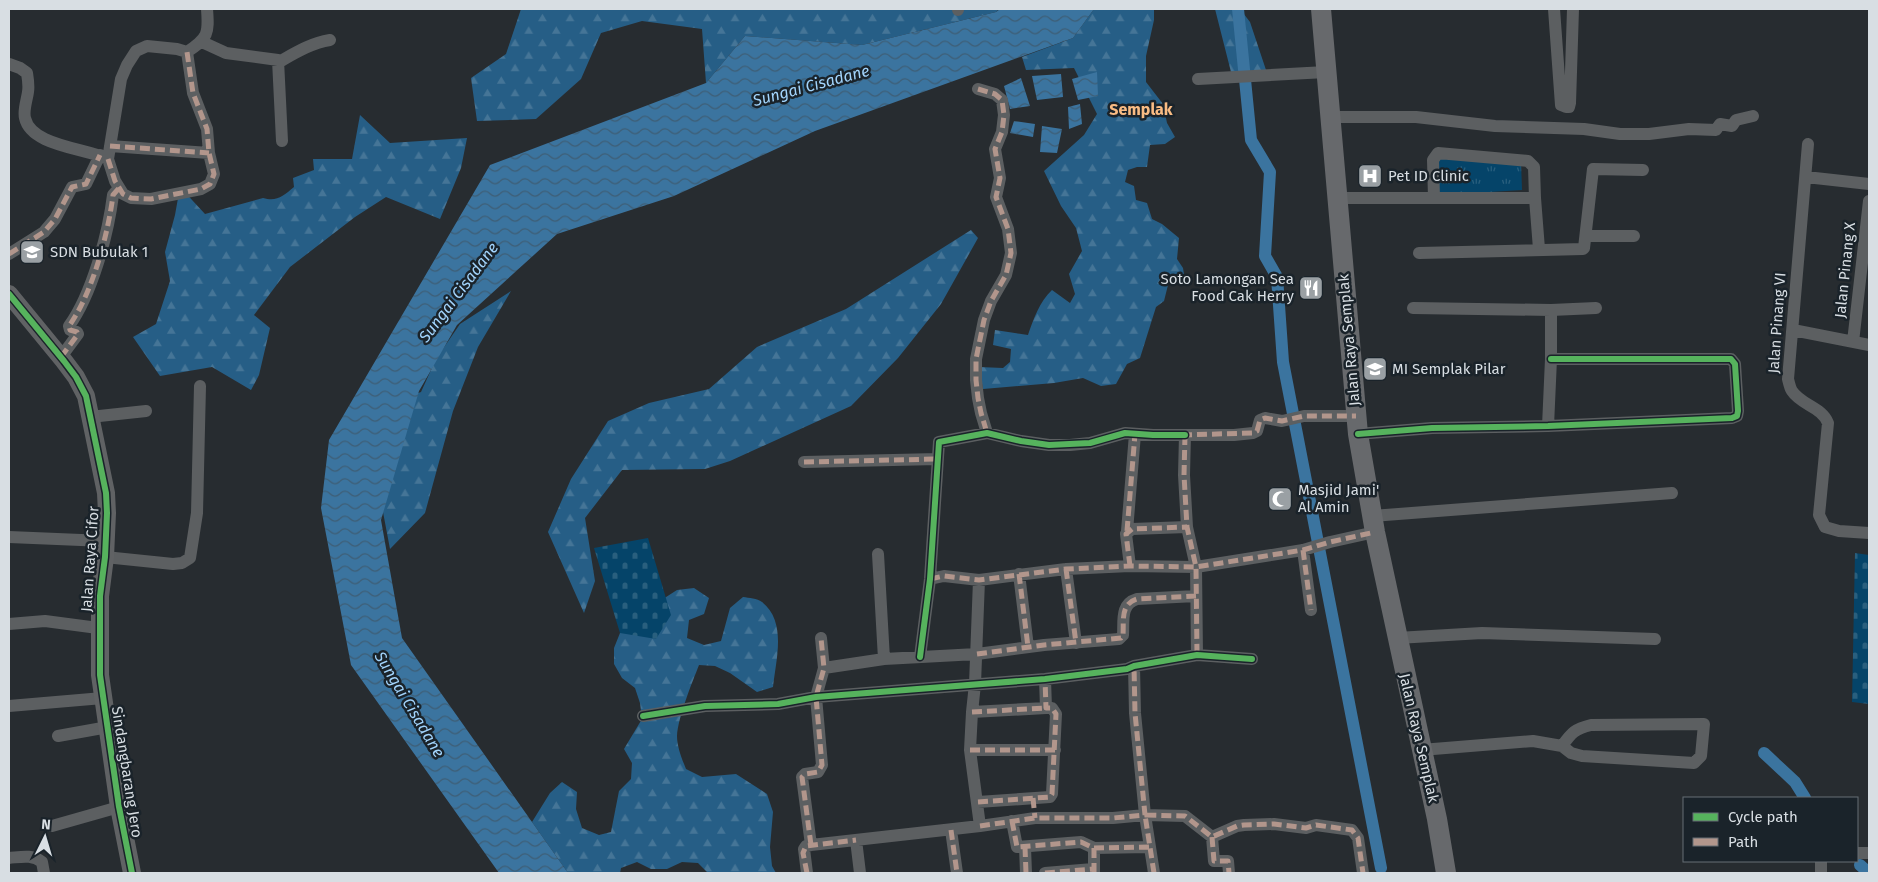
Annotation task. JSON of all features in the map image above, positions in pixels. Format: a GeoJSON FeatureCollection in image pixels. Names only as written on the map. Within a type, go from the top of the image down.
{"type":"FeatureCollection","features":[{"type":"Feature","properties":{"kind":"main road","name":"Jalan Raya Semplak"},"geometry":{"type":"LineString","coordinates":[[1321,9],[1357,425],[1373,524],[1437,819],[1446,873]]}},
{"type":"Feature","properties":{"kind":"street"},"geometry":{"type":"LineString","coordinates":[[187,52],[202,42],[206,35],[208,24],[207,9]]}},
{"type":"Feature","properties":{"kind":"street"},"geometry":{"type":"LineString","coordinates":[[1554,9],[1561,105],[1566,107],[1570,103],[1573,9]]}},
{"type":"Feature","properties":{"kind":"street"},"geometry":{"type":"LineString","coordinates":[[279,62],[301,50],[330,40]]}},
{"type":"Feature","properties":{"kind":"street"},"geometry":{"type":"LineString","coordinates":[[202,42],[226,53],[279,62]]}},
{"type":"Feature","properties":{"kind":"street"},"geometry":{"type":"LineString","coordinates":[[9,254],[44,232],[55,219],[72,187],[86,184],[106,153],[121,79],[126,65],[136,50],[147,46],[178,49],[187,52]]}},
{"type":"Feature","properties":{"kind":"street"},"geometry":{"type":"LineString","coordinates":[[106,153],[115,181],[123,194],[131,198],[151,199],[201,190],[210,184],[214,174],[209,153],[207,129],[193,93],[187,52]]}},
{"type":"Feature","properties":{"kind":"street"},"geometry":{"type":"LineString","coordinates":[[279,62],[282,141]]}},
{"type":"Feature","properties":{"kind":"street"},"geometry":{"type":"LineString","coordinates":[[9,64],[27,73],[28,92],[24,117],[27,127],[39,137],[52,143],[106,153],[209,153]]}},
{"type":"Feature","properties":{"kind":"street"},"geometry":{"type":"LineString","coordinates":[[1198,79],[1326,72]]}},
{"type":"Feature","properties":{"kind":"street"},"geometry":{"type":"LineString","coordinates":[[978,89],[995,94],[1002,100],[1004,115],[1002,132],[995,149],[1000,178],[996,197],[1008,228],[1012,253],[1006,275],[991,301],[976,359],[976,380],[987,433]]}},
{"type":"Feature","properties":{"kind":"street"},"geometry":{"type":"LineString","coordinates":[[1331,117],[1416,117],[1495,126],[1584,129],[1620,134],[1648,134],[1689,129],[1716,130],[1720,124],[1732,126],[1736,120],[1754,116]]}},
{"type":"Feature","properties":{"kind":"street","name":"Jalan Pinang VI"},"geometry":{"type":"LineString","coordinates":[[1808,144],[1788,379],[1792,391],[1801,400],[1822,413],[1828,423],[1819,515],[1825,526],[1839,531],[1869,534]]}},
{"type":"Feature","properties":{"kind":"street"},"geometry":{"type":"LineString","coordinates":[[1434,198],[1433,160],[1438,154],[1528,161],[1534,167],[1539,249]]}},
{"type":"Feature","properties":{"kind":"street"},"geometry":{"type":"LineString","coordinates":[[1419,253],[1582,249],[1584,248],[1586,236],[1593,164],[1643,170]]}},
{"type":"Feature","properties":{"kind":"street"},"geometry":{"type":"LineString","coordinates":[[1806,177],[1869,184]]}},
{"type":"Feature","properties":{"kind":"street"},"geometry":{"type":"LineString","coordinates":[[61,358],[78,334],[70,330],[69,326],[77,316],[102,252],[113,194],[119,188]]}},
{"type":"Feature","properties":{"kind":"street"},"geometry":{"type":"LineString","coordinates":[[1338,198],[1535,198]]}},
{"type":"Feature","properties":{"kind":"street","name":"Jalan Pinang X"},"geometry":{"type":"LineString","coordinates":[[1853,342],[1869,201]]}},
{"type":"Feature","properties":{"kind":"street"},"geometry":{"type":"LineString","coordinates":[[1586,236],[1634,236]]}},
{"type":"Feature","properties":{"kind":"street","name":"Jalan Raya Cifor"},"geometry":{"type":"LineString","coordinates":[[9,294],[76,377],[86,396],[106,493],[108,513],[98,628],[100,675]]}},
{"type":"Feature","properties":{"kind":"street"},"geometry":{"type":"LineString","coordinates":[[1412,308],[1551,310],[1596,308]]}},
{"type":"Feature","properties":{"kind":"street"},"geometry":{"type":"LineString","coordinates":[[1548,426],[1551,310]]}},
{"type":"Feature","properties":{"kind":"street"},"geometry":{"type":"LineString","coordinates":[[1793,330],[1869,345]]}},
{"type":"Feature","properties":{"kind":"street"},"geometry":{"type":"LineString","coordinates":[[920,657],[930,579],[939,442],[987,433],[1049,445],[1090,443],[1115,434],[1125,433],[1185,435],[1253,433],[1259,428],[1260,420],[1265,418],[1282,422],[1304,416],[1357,425],[1432,428],[1548,426],[1732,418],[1737,416],[1735,364],[1731,359],[1551,359]]}},
{"type":"Feature","properties":{"kind":"street"},"geometry":{"type":"LineString","coordinates":[[9,537],[105,549],[173,564],[182,563],[190,558],[197,513],[200,386]]}},
{"type":"Feature","properties":{"kind":"street"},"geometry":{"type":"LineString","coordinates":[[90,417],[146,411]]}},
{"type":"Feature","properties":{"kind":"street"},"geometry":{"type":"LineString","coordinates":[[1130,566],[1126,534],[1128,531],[1135,434]]}},
{"type":"Feature","properties":{"kind":"street"},"geometry":{"type":"LineString","coordinates":[[1185,435],[1184,475],[1187,527],[1196,567],[1197,656]]}},
{"type":"Feature","properties":{"kind":"street"},"geometry":{"type":"LineString","coordinates":[[804,462],[938,459]]}},
{"type":"Feature","properties":{"kind":"street"},"geometry":{"type":"LineString","coordinates":[[930,579],[944,576],[979,580],[1066,569],[1130,566],[1196,567],[1304,550],[1330,542],[1373,524],[1672,493]]}},
{"type":"Feature","properties":{"kind":"street"},"geometry":{"type":"LineString","coordinates":[[1128,531],[1132,528],[1187,527]]}},
{"type":"Feature","properties":{"kind":"street"},"geometry":{"type":"LineString","coordinates":[[1304,550],[1311,610]]}},
{"type":"Feature","properties":{"kind":"street"},"geometry":{"type":"LineString","coordinates":[[878,554],[884,659]]}},
{"type":"Feature","properties":{"kind":"street"},"geometry":{"type":"LineString","coordinates":[[1066,569],[1076,643]]}},
{"type":"Feature","properties":{"kind":"street"},"geometry":{"type":"LineString","coordinates":[[1019,574],[1028,647]]}},
{"type":"Feature","properties":{"kind":"street"},"geometry":{"type":"LineString","coordinates":[[979,580],[977,654],[970,750],[980,826]]}},
{"type":"Feature","properties":{"kind":"street"},"geometry":{"type":"LineString","coordinates":[[824,668],[884,659],[977,654],[1028,647],[1099,642],[1122,637],[1124,609],[1133,600],[1196,596]]}},
{"type":"Feature","properties":{"kind":"street"},"geometry":{"type":"LineString","coordinates":[[9,624],[45,621],[98,628]]}},
{"type":"Feature","properties":{"kind":"street"},"geometry":{"type":"LineString","coordinates":[[1397,638],[1482,633],[1655,639]]}},
{"type":"Feature","properties":{"kind":"street"},"geometry":{"type":"LineString","coordinates":[[811,845],[802,777],[804,774],[818,772],[822,765],[816,697],[824,668],[820,638]]}},
{"type":"Feature","properties":{"kind":"street"},"geometry":{"type":"LineString","coordinates":[[643,716],[706,706],[778,704],[816,697],[1045,679],[1127,669],[1134,666],[1197,656],[1252,659]]}},
{"type":"Feature","properties":{"kind":"street"},"geometry":{"type":"LineString","coordinates":[[1134,666],[1135,713],[1145,815],[1154,873]]}},
{"type":"Feature","properties":{"kind":"street","name":"Sindangbarang Jero"},"geometry":{"type":"LineString","coordinates":[[100,675],[132,873]]}},
{"type":"Feature","properties":{"kind":"street"},"geometry":{"type":"LineString","coordinates":[[1045,679],[1046,708]]}},
{"type":"Feature","properties":{"kind":"street"},"geometry":{"type":"LineString","coordinates":[[9,706],[103,698]]}},
{"type":"Feature","properties":{"kind":"street"},"geometry":{"type":"LineString","coordinates":[[972,712],[1052,708],[1056,714],[1052,794],[1050,797],[978,802]]}},
{"type":"Feature","properties":{"kind":"street"},"geometry":{"type":"LineString","coordinates":[[1421,750],[1533,741],[1562,746],[1571,753],[1582,756],[1694,762],[1701,756],[1704,724],[1591,725],[1571,733],[1562,746]]}},
{"type":"Feature","properties":{"kind":"street"},"geometry":{"type":"LineString","coordinates":[[58,736],[108,727]]}},
{"type":"Feature","properties":{"kind":"street"},"geometry":{"type":"LineString","coordinates":[[970,750],[1055,750]]}},
{"type":"Feature","properties":{"kind":"street"},"geometry":{"type":"LineString","coordinates":[[1033,798],[1035,818]]}},
{"type":"Feature","properties":{"kind":"street"},"geometry":{"type":"LineString","coordinates":[[52,826],[120,807]]}},
{"type":"Feature","properties":{"kind":"street"},"geometry":{"type":"LineString","coordinates":[[807,873],[804,850],[806,846],[811,845],[951,830],[1035,818],[1112,818],[1145,815],[1185,816],[1212,837],[1214,861],[1228,861],[1229,873]]}},
{"type":"Feature","properties":{"kind":"street"},"geometry":{"type":"LineString","coordinates":[[1012,821],[1017,847],[1081,842],[1094,848],[1149,847]]}},
{"type":"Feature","properties":{"kind":"street"},"geometry":{"type":"LineString","coordinates":[[1212,837],[1237,826],[1244,825],[1274,824],[1306,828],[1316,825],[1352,830],[1358,838],[1363,873]]}},
{"type":"Feature","properties":{"kind":"street"},"geometry":{"type":"LineString","coordinates":[[951,830],[957,873]]}},
{"type":"Feature","properties":{"kind":"street"},"geometry":{"type":"LineString","coordinates":[[856,840],[860,873]]}},
{"type":"Feature","properties":{"kind":"street"},"geometry":{"type":"LineString","coordinates":[[1025,847],[1026,873]]}},
{"type":"Feature","properties":{"kind":"street"},"geometry":{"type":"LineString","coordinates":[[1046,873],[1094,871],[1094,848]]}},
{"type":"Feature","properties":{"kind":"street"},"geometry":{"type":"LineString","coordinates":[[9,858],[36,857],[42,862],[44,873]]}},
{"type":"Feature","properties":{"kind":"green space"},"geometry":{"type":"Polygon","coordinates":[[[521,9],[999,9],[996,12],[862,45],[745,36],[706,83],[702,29],[642,21],[601,33],[581,79],[536,119],[477,121],[471,78],[506,54],[521,9]]]}},
{"type":"Feature","properties":{"kind":"green space"},"geometry":{"type":"Polygon","coordinates":[[[1094,9],[1154,9],[1154,20],[1146,56],[1146,82],[1163,104],[1167,123],[1175,137],[1165,144],[1150,145],[1147,167],[1137,167],[1128,170],[1125,182],[1134,186],[1136,200],[1147,203],[1152,219],[1162,224],[1179,238],[1177,259],[1183,268],[1185,281],[1169,281],[1164,301],[1156,307],[1140,358],[1127,364],[1116,384],[1101,386],[1083,378],[1054,383],[983,389],[979,367],[1003,368],[1010,362],[1011,349],[993,345],[995,330],[1028,335],[1040,305],[1052,290],[1070,303],[1075,294],[1069,274],[1082,251],[1076,228],[1061,206],[1044,171],[1084,135],[1097,114],[1074,68],[1026,70],[1022,57],[1073,38],[1094,9]]]}},
{"type":"Feature","properties":{"kind":"green space"},"geometry":{"type":"Polygon","coordinates":[[[1215,9],[1240,9],[1250,22],[1267,73],[1231,72],[1215,9]]]}},
{"type":"Feature","properties":{"kind":"green space"},"geometry":{"type":"Polygon","coordinates":[[[360,115],[390,143],[467,138],[461,168],[440,219],[386,197],[355,217],[290,267],[254,315],[270,328],[259,375],[251,390],[212,367],[160,376],[133,337],[156,324],[170,281],[165,252],[180,187],[205,214],[263,198],[272,199],[280,197],[294,187],[293,178],[314,170],[313,159],[352,159],[360,115]]]}},
{"type":"Feature","properties":{"kind":"green space"},"geometry":{"type":"Polygon","coordinates":[[[1442,157],[1521,162],[1522,190],[1442,195],[1438,190],[1437,161],[1442,157]]]}},
{"type":"Feature","properties":{"kind":"green space"},"geometry":{"type":"Polygon","coordinates":[[[971,230],[978,238],[941,304],[898,358],[851,406],[730,461],[705,469],[622,470],[585,518],[595,581],[584,613],[548,532],[571,479],[608,421],[649,403],[709,389],[757,347],[846,309],[971,230]]]}},
{"type":"Feature","properties":{"kind":"green space"},"geometry":{"type":"Polygon","coordinates":[[[511,291],[478,347],[453,411],[425,513],[390,549],[383,512],[396,401],[421,392],[436,359],[460,324],[511,291]]]}},
{"type":"Feature","properties":{"kind":"green space"},"geometry":{"type":"Polygon","coordinates":[[[648,538],[671,615],[656,639],[620,633],[594,548],[648,538]]]}},
{"type":"Feature","properties":{"kind":"green space"},"geometry":{"type":"Polygon","coordinates":[[[1855,553],[1869,555],[1869,704],[1852,702],[1855,553]]]}},
{"type":"Feature","properties":{"kind":"green space"},"geometry":{"type":"Polygon","coordinates":[[[694,588],[709,598],[704,614],[689,620],[687,638],[704,645],[721,641],[730,608],[743,597],[762,602],[770,610],[775,620],[778,642],[773,687],[757,692],[730,673],[715,666],[699,665],[689,690],[677,736],[686,769],[702,777],[736,774],[767,794],[773,812],[770,847],[772,866],[776,873],[708,873],[698,863],[682,862],[667,869],[651,869],[637,862],[621,868],[620,873],[568,873],[532,822],[550,793],[562,782],[577,792],[576,809],[582,828],[599,835],[611,832],[619,791],[631,779],[632,763],[624,749],[642,719],[640,703],[635,688],[622,678],[614,664],[614,648],[620,633],[632,614],[677,590],[694,588]]]}},
{"type":"Feature","properties":{"kind":"water","name":"Sungai Cisadane"},"geometry":{"type":"Polygon","coordinates":[[[1000,9],[1094,9],[1073,38],[815,131],[674,196],[557,234],[457,325],[419,391],[381,520],[402,638],[568,873],[499,873],[351,665],[321,508],[329,440],[490,165],[706,83],[745,36],[862,45],[996,12],[1000,9]]]}},
{"type":"Feature","properties":{"kind":"water"},"geometry":{"type":"Polygon","coordinates":[[[1097,72],[1098,96],[1078,100],[1072,79],[1097,72]]]}},
{"type":"Feature","properties":{"kind":"water"},"geometry":{"type":"Polygon","coordinates":[[[1061,74],[1063,97],[1037,100],[1032,76],[1061,74]]]}},
{"type":"Feature","properties":{"kind":"water"},"geometry":{"type":"Polygon","coordinates":[[[1021,78],[1030,106],[1010,109],[1004,86],[1021,78]]]}},
{"type":"Feature","properties":{"kind":"water"},"geometry":{"type":"Polygon","coordinates":[[[1080,104],[1082,124],[1069,129],[1068,107],[1080,104]]]}},
{"type":"Feature","properties":{"kind":"water"},"geometry":{"type":"Polygon","coordinates":[[[1014,121],[1035,124],[1033,137],[1010,133],[1014,121]]]}},
{"type":"Feature","properties":{"kind":"water"},"geometry":{"type":"Polygon","coordinates":[[[1042,126],[1062,129],[1057,153],[1040,152],[1042,126]]]}},
{"type":"Feature","properties":{"kind":"waterway"},"geometry":{"type":"LineString","coordinates":[[1238,9],[1251,140],[1270,172],[1265,256],[1277,277],[1283,362],[1381,868]]}},
{"type":"Feature","properties":{"kind":"waterway"},"geometry":{"type":"LineString","coordinates":[[1764,753],[1795,782],[1804,797]]}},
{"type":"Feature","properties":{"kind":"waterway"},"geometry":{"type":"LineString","coordinates":[[1860,865],[1869,873]]}},
{"type":"Feature","properties":{"kind":"marked path"},"geometry":{"type":"LineString","coordinates":[[108,159],[115,181],[123,194],[131,198],[151,199],[201,189],[210,184],[214,174],[209,153],[207,129],[193,93],[187,52]]}},
{"type":"Feature","properties":{"kind":"marked path"},"geometry":{"type":"LineString","coordinates":[[978,89],[995,94],[1002,100],[1004,115],[1002,132],[995,149],[1000,178],[996,197],[1008,229],[1011,253],[1006,275],[991,301],[984,320],[976,359],[978,398],[987,433]]}},
{"type":"Feature","properties":{"kind":"marked path"},"geometry":{"type":"LineString","coordinates":[[110,146],[209,153]]}},
{"type":"Feature","properties":{"kind":"marked path"},"geometry":{"type":"LineString","coordinates":[[9,254],[44,232],[55,219],[72,187],[86,184],[100,155]]}},
{"type":"Feature","properties":{"kind":"marked path"},"geometry":{"type":"LineString","coordinates":[[61,357],[78,334],[70,330],[69,326],[85,298],[92,281],[103,246],[113,195],[119,188]]}},
{"type":"Feature","properties":{"kind":"marked path"},"geometry":{"type":"LineString","coordinates":[[1182,435],[1253,433],[1257,431],[1260,420],[1265,418],[1282,421],[1304,416],[1356,416]]}},
{"type":"Feature","properties":{"kind":"marked path"},"geometry":{"type":"LineString","coordinates":[[1127,531],[1135,434]]}},
{"type":"Feature","properties":{"kind":"marked path"},"geometry":{"type":"LineString","coordinates":[[1185,435],[1184,475],[1187,527],[1196,567],[1197,655]]}},
{"type":"Feature","properties":{"kind":"marked path"},"geometry":{"type":"LineString","coordinates":[[804,462],[938,459]]}},
{"type":"Feature","properties":{"kind":"marked path"},"geometry":{"type":"LineString","coordinates":[[1130,566],[1126,534],[1132,529],[1187,527]]}},
{"type":"Feature","properties":{"kind":"marked path"},"geometry":{"type":"LineString","coordinates":[[930,579],[944,576],[979,580],[1066,569],[1130,566],[1196,567],[1303,550],[1375,532]]}},
{"type":"Feature","properties":{"kind":"marked path"},"geometry":{"type":"LineString","coordinates":[[1303,550],[1311,610]]}},
{"type":"Feature","properties":{"kind":"marked path"},"geometry":{"type":"LineString","coordinates":[[1066,569],[1076,643]]}},
{"type":"Feature","properties":{"kind":"marked path"},"geometry":{"type":"LineString","coordinates":[[1019,574],[1028,647]]}},
{"type":"Feature","properties":{"kind":"marked path"},"geometry":{"type":"LineString","coordinates":[[977,654],[1044,645],[1121,638],[1123,635],[1125,609],[1132,601],[1137,599],[1196,596]]}},
{"type":"Feature","properties":{"kind":"marked path"},"geometry":{"type":"LineString","coordinates":[[811,845],[802,777],[805,774],[818,772],[822,765],[816,697],[824,668],[821,638]]}},
{"type":"Feature","properties":{"kind":"marked path"},"geometry":{"type":"LineString","coordinates":[[980,826],[1035,818],[1113,818],[1145,815],[1135,713],[1134,666]]}},
{"type":"Feature","properties":{"kind":"marked path"},"geometry":{"type":"LineString","coordinates":[[978,802],[1050,797],[1052,794],[1056,714],[1052,708],[1046,708],[1045,679]]}},
{"type":"Feature","properties":{"kind":"marked path"},"geometry":{"type":"LineString","coordinates":[[972,712],[1046,708]]}},
{"type":"Feature","properties":{"kind":"marked path"},"geometry":{"type":"LineString","coordinates":[[970,750],[1055,750]]}},
{"type":"Feature","properties":{"kind":"marked path"},"geometry":{"type":"LineString","coordinates":[[1033,798],[1035,818]]}},
{"type":"Feature","properties":{"kind":"marked path"},"geometry":{"type":"LineString","coordinates":[[1154,873],[1145,815],[1185,816],[1212,837],[1237,826],[1244,825],[1274,824],[1306,828],[1316,825],[1352,830],[1358,838],[1363,873]]}},
{"type":"Feature","properties":{"kind":"marked path"},"geometry":{"type":"LineString","coordinates":[[1012,821],[1017,847],[1081,842],[1094,848],[1094,873]]}},
{"type":"Feature","properties":{"kind":"marked path"},"geometry":{"type":"LineString","coordinates":[[951,830],[957,873]]}},
{"type":"Feature","properties":{"kind":"marked path"},"geometry":{"type":"LineString","coordinates":[[1212,837],[1214,861],[1228,861],[1229,873]]}},
{"type":"Feature","properties":{"kind":"marked path"},"geometry":{"type":"LineString","coordinates":[[807,873],[803,853],[806,846],[856,840]]}},
{"type":"Feature","properties":{"kind":"marked path"},"geometry":{"type":"LineString","coordinates":[[1025,847],[1026,873]]}},
{"type":"Feature","properties":{"kind":"marked path"},"geometry":{"type":"LineString","coordinates":[[1094,848],[1149,847]]}},
{"type":"Feature","properties":{"kind":"marked path"},"geometry":{"type":"LineString","coordinates":[[1045,873],[1093,869]]}},
{"type":"Feature","properties":{"kind":"cycle path"},"geometry":{"type":"LineString","coordinates":[[9,294],[64,361],[76,377],[86,396],[106,493],[105,557],[100,596],[100,675],[119,807],[132,873]]}},
{"type":"Feature","properties":{"kind":"cycle path"},"geometry":{"type":"LineString","coordinates":[[1358,434],[1432,428],[1548,426],[1732,418],[1737,416],[1735,364],[1731,359],[1551,359]]}},
{"type":"Feature","properties":{"kind":"cycle path"},"geometry":{"type":"LineString","coordinates":[[920,657],[930,579],[939,442],[987,433],[1049,445],[1090,443],[1125,433],[1185,435]]}},
{"type":"Feature","properties":{"kind":"cycle path"},"geometry":{"type":"LineString","coordinates":[[643,716],[705,706],[778,704],[816,697],[1045,679],[1127,669],[1134,666],[1197,655],[1252,659]]}},
{"type":"Feature","properties":{"kind":"place","name":"Pet ID Clinic"},"geometry":{"type":"Point","coordinates":[1370,176]}},
{"type":"Feature","properties":{"kind":"place","name":"SDN Bubulak 1"},"geometry":{"type":"Point","coordinates":[32,252]}},
{"type":"Feature","properties":{"kind":"place","name":"Soto Lamongan Sea Food Cak Herry"},"geometry":{"type":"Point","coordinates":[1311,288]}},
{"type":"Feature","properties":{"kind":"place","name":"MI Semplak Pilar"},"geometry":{"type":"Point","coordinates":[1375,369]}},
{"type":"Feature","properties":{"kind":"place","name":"Masjid Jami' Al Amin"},"geometry":{"type":"Point","coordinates":[1280,499]}},
{"type":"Feature","properties":{"kind":"district","name":"Semplak"},"geometry":{"type":"Point","coordinates":[1141,109]}}]}
